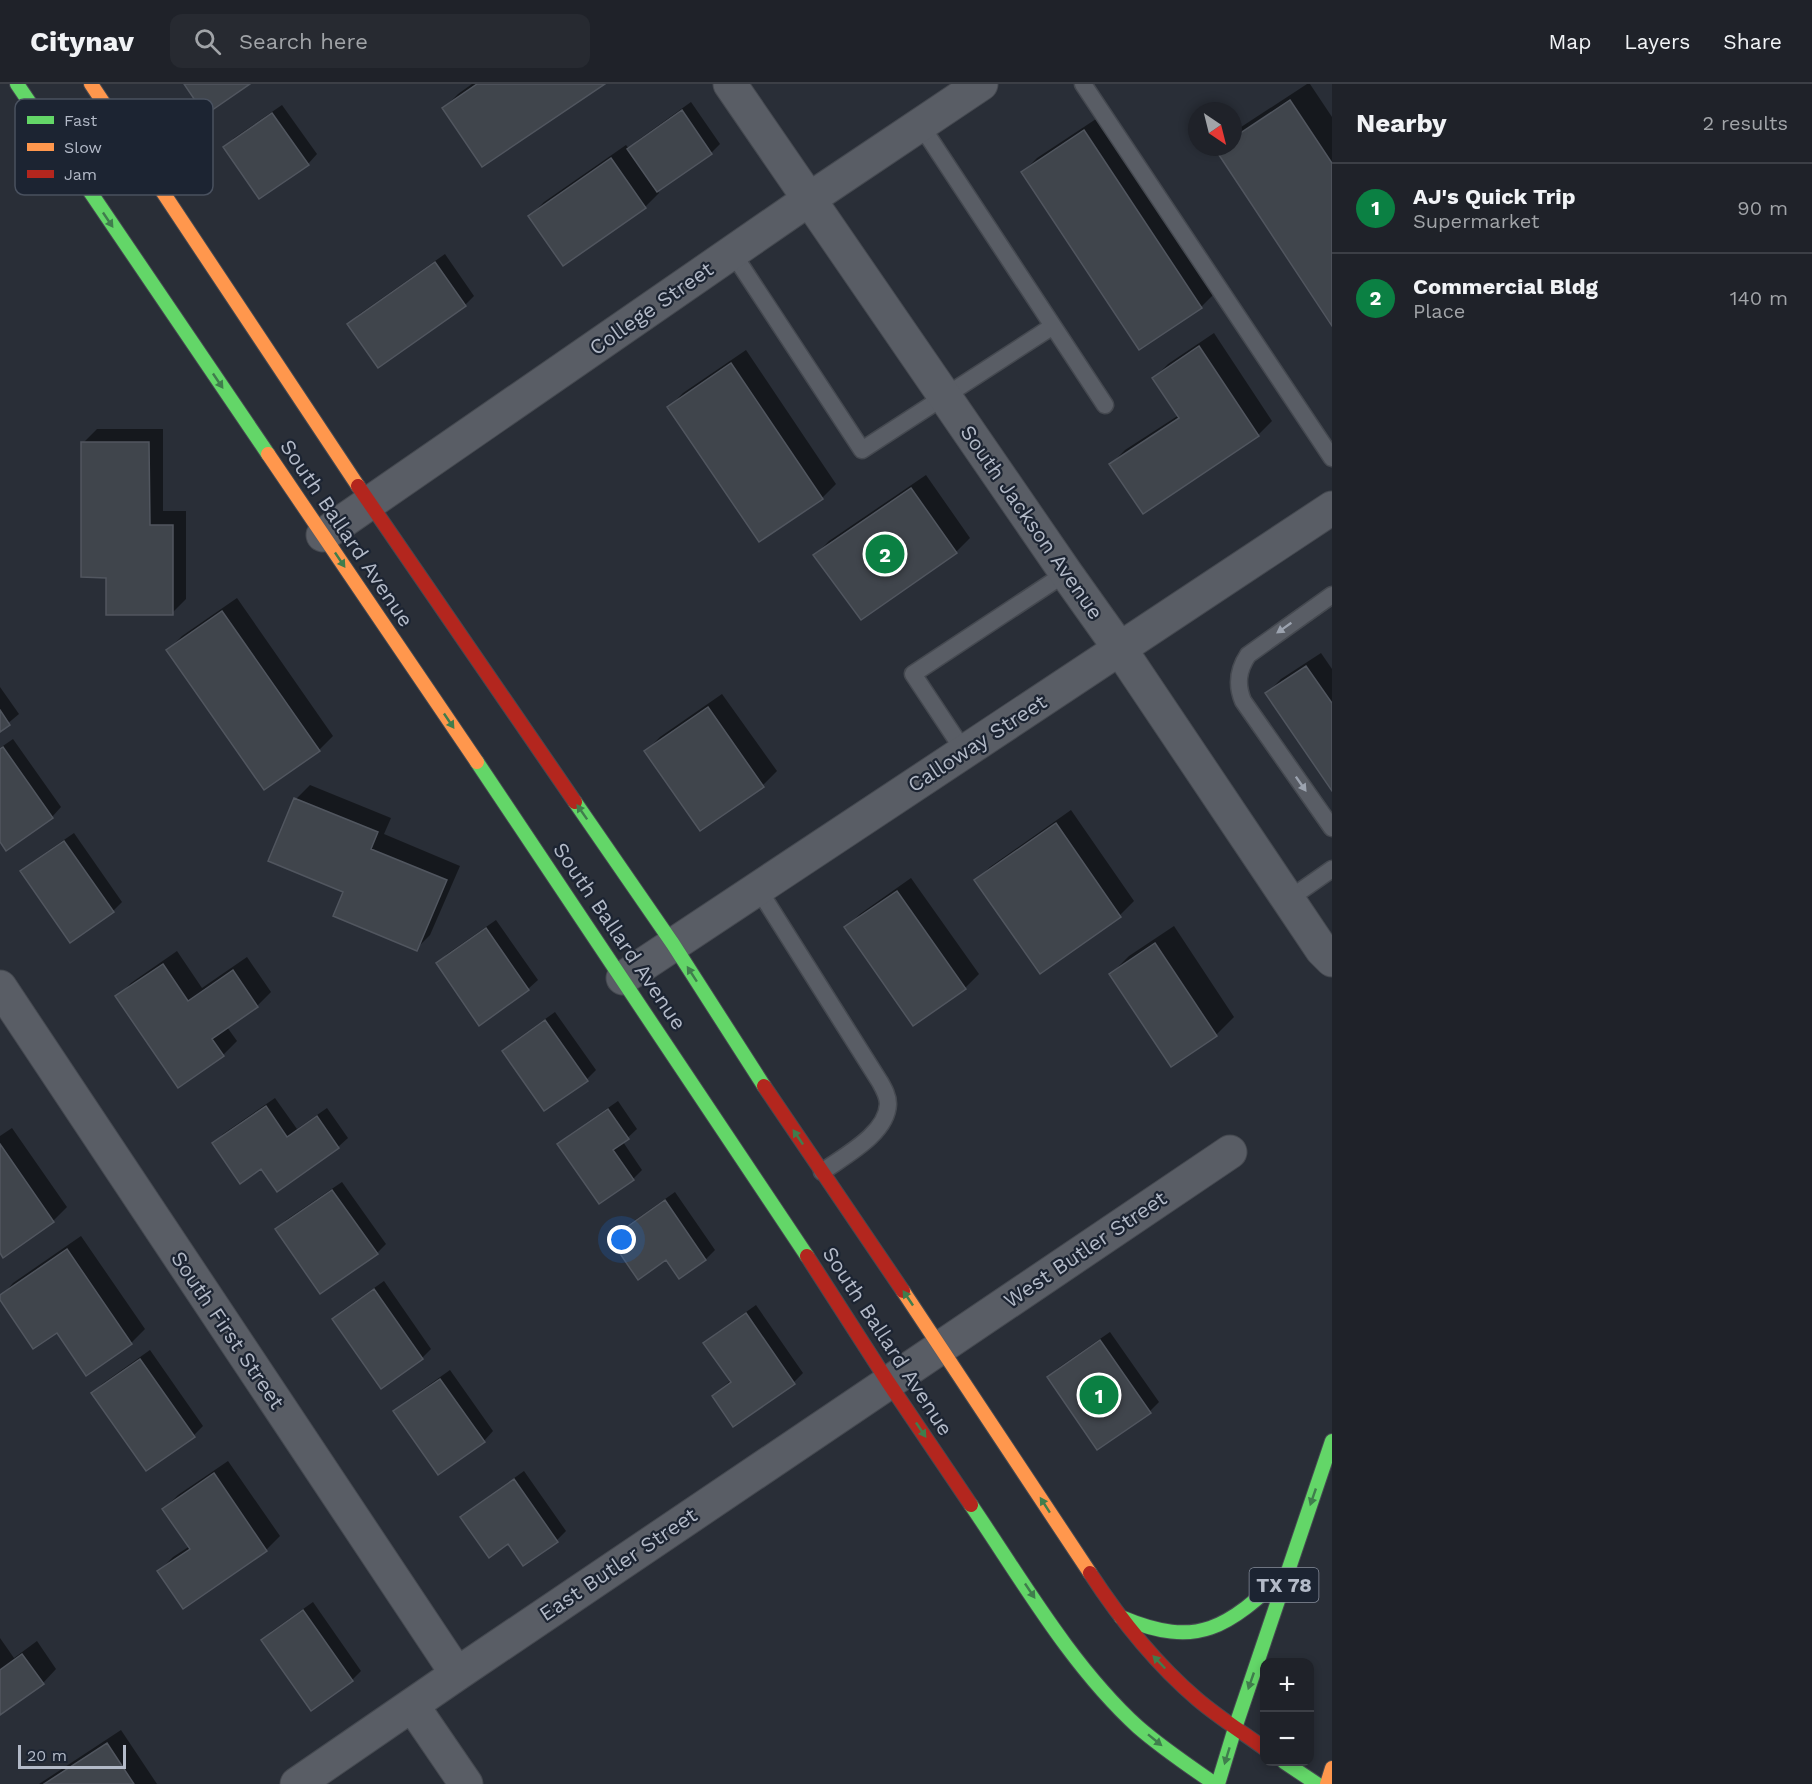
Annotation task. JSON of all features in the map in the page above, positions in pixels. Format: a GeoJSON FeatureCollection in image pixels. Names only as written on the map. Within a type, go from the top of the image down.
{"type":"FeatureCollection","features":[{"type":"Feature","properties":{"kind":"main road","name":"South Ballard Avenue"},"geometry":{"type":"LineString","coordinates":[[17,84],[27,99]]}},
{"type":"Feature","properties":{"kind":"main road","name":"South Ballard Avenue"},"geometry":{"type":"LineString","coordinates":[[91,84],[101,99]]}},
{"type":"Feature","properties":{"kind":"main road","name":"South Ballard Avenue"},"geometry":{"type":"LineString","coordinates":[[92,195],[766,1192],[888,1382],[1080,1665],[1139,1727],[1174,1756],[1217,1784]]}},
{"type":"Feature","properties":{"kind":"main road","name":"South Ballard Avenue"},"geometry":{"type":"LineString","coordinates":[[165,195],[369,503],[673,944],[1106,1598],[1142,1644],[1198,1700],[1260,1745]]}},
{"type":"Feature","properties":{"kind":"main road","name":"TX 78"},"geometry":{"type":"LineString","coordinates":[[1217,1784],[1332,1441]]}},
{"type":"Feature","properties":{"kind":"main road"},"geometry":{"type":"LineString","coordinates":[[1121,1617],[1151,1629],[1175,1633],[1204,1632],[1249,1608],[1288,1571]]}},
{"type":"Feature","properties":{"kind":"main road"},"geometry":{"type":"LineString","coordinates":[[1291,1766],[1317,1784]]}},
{"type":"Feature","properties":{"kind":"main road"},"geometry":{"type":"LineString","coordinates":[[1327,1784],[1332,1768]]}},
{"type":"Feature","properties":{"kind":"street","name":"South Jackson Avenue"},"geometry":{"type":"LineString","coordinates":[[730,84],[1120,649],[1322,950],[1332,960]]}},
{"type":"Feature","properties":{"kind":"street","name":"College Street"},"geometry":{"type":"LineString","coordinates":[[323,535],[732,252],[981,84]]}},
{"type":"Feature","properties":{"kind":"street","name":"Calloway Street"},"geometry":{"type":"LineString","coordinates":[[622,978],[1332,508]]}},
{"type":"Feature","properties":{"kind":"street","name":"South First Street"},"geometry":{"type":"LineString","coordinates":[[0,987],[457,1674]]}},
{"type":"Feature","properties":{"kind":"street","name":"West Butler Street"},"geometry":{"type":"LineString","coordinates":[[941,1347],[1230,1152]]}},
{"type":"Feature","properties":{"kind":"street","name":"East Butler Street"},"geometry":{"type":"LineString","coordinates":[[297,1784],[941,1347]]}},
{"type":"Feature","properties":{"kind":"street"},"geometry":{"type":"LineString","coordinates":[[412,1705],[466,1784]]}},
{"type":"Feature","properties":{"kind":"lane"},"geometry":{"type":"LineString","coordinates":[[1083,84],[1332,458]]}},
{"type":"Feature","properties":{"kind":"lane"},"geometry":{"type":"LineString","coordinates":[[920,124],[1105,405]]}},
{"type":"Feature","properties":{"kind":"lane"},"geometry":{"type":"LineString","coordinates":[[732,252],[862,450],[1053,326]]}},
{"type":"Feature","properties":{"kind":"lane"},"geometry":{"type":"LineString","coordinates":[[964,751],[913,674],[1066,573]]}},
{"type":"Feature","properties":{"kind":"lane"},"geometry":{"type":"LineString","coordinates":[[1332,595],[1248,655],[1243,662],[1238,681],[1243,700],[1332,828]]}},
{"type":"Feature","properties":{"kind":"lane"},"geometry":{"type":"LineString","coordinates":[[1289,899],[1332,869]]}},
{"type":"Feature","properties":{"kind":"lane"},"geometry":{"type":"LineString","coordinates":[[757,887],[880,1082],[888,1102],[886,1116],[874,1134],[822,1172]]}},
{"type":"Feature","properties":{"kind":"building"},"geometry":{"type":"Polygon","coordinates":[[[184,84],[250,84],[213,109],[213,99],[194,99],[184,84]]]}},
{"type":"Feature","properties":{"kind":"building"},"geometry":{"type":"Polygon","coordinates":[[[477,84],[605,84],[482,167],[442,108],[477,84]]]}},
{"type":"Feature","properties":{"kind":"building"},"geometry":{"type":"Polygon","coordinates":[[[1290,100],[1332,163],[1332,326],[1220,156],[1242,156],[1242,132],[1290,100]]]}},
{"type":"Feature","properties":{"kind":"building"},"geometry":{"type":"Polygon","coordinates":[[[682,110],[712,154],[657,192],[627,149],[682,110]]]}},
{"type":"Feature","properties":{"kind":"building"},"geometry":{"type":"Polygon","coordinates":[[[272,113],[309,165],[259,199],[223,147],[272,113]]]}},
{"type":"Feature","properties":{"kind":"building"},"geometry":{"type":"Polygon","coordinates":[[[1084,130],[1202,308],[1139,350],[1021,172],[1084,130]]]}},
{"type":"Feature","properties":{"kind":"building"},"geometry":{"type":"Polygon","coordinates":[[[611,158],[646,208],[563,266],[528,216],[611,158]]]}},
{"type":"Feature","properties":{"kind":"building"},"geometry":{"type":"Polygon","coordinates":[[[435,262],[466,306],[378,368],[347,324],[435,262]]]}},
{"type":"Feature","properties":{"kind":"building"},"geometry":{"type":"Polygon","coordinates":[[[1199,346],[1259,436],[1143,514],[1109,464],[1179,418],[1152,378],[1199,346]]]}},
{"type":"Feature","properties":{"kind":"building"},"geometry":{"type":"Polygon","coordinates":[[[731,363],[823,499],[759,542],[667,407],[731,363]]]}},
{"type":"Feature","properties":{"kind":"building"},"geometry":{"type":"Polygon","coordinates":[[[81,442],[149,442],[150,525],[173,525],[173,615],[106,615],[106,578],[81,577],[81,442]]]}},
{"type":"Feature","properties":{"kind":"building"},"geometry":{"type":"Polygon","coordinates":[[[911,488],[957,553],[861,620],[813,555],[911,488]]]}},
{"type":"Feature","properties":{"kind":"building"},"geometry":{"type":"Polygon","coordinates":[[[222,611],[320,751],[264,790],[166,650],[222,611]]]}},
{"type":"Feature","properties":{"kind":"building"},"geometry":{"type":"Polygon","coordinates":[[[1306,666],[1332,703],[1332,791],[1265,693],[1306,666]]]}},
{"type":"Feature","properties":{"kind":"building"},"geometry":{"type":"Polygon","coordinates":[[[708,707],[764,787],[700,831],[644,751],[708,707]]]}},
{"type":"Feature","properties":{"kind":"building"},"geometry":{"type":"Polygon","coordinates":[[[0,710],[10,725],[0,732],[0,710]]]}},
{"type":"Feature","properties":{"kind":"building"},"geometry":{"type":"Polygon","coordinates":[[[3,747],[53,818],[6,851],[0,842],[0,749],[3,747]]]}},
{"type":"Feature","properties":{"kind":"building"},"geometry":{"type":"Polygon","coordinates":[[[294,798],[378,832],[371,849],[447,880],[417,951],[333,916],[343,892],[268,861],[294,798]]]}},
{"type":"Feature","properties":{"kind":"building"},"geometry":{"type":"Polygon","coordinates":[[[1056,823],[1121,917],[1040,974],[974,880],[1056,823]]]}},
{"type":"Feature","properties":{"kind":"building"},"geometry":{"type":"Polygon","coordinates":[[[64,841],[114,912],[70,943],[20,871],[64,841]]]}},
{"type":"Feature","properties":{"kind":"building"},"geometry":{"type":"Polygon","coordinates":[[[897,891],[966,989],[913,1026],[844,927],[897,891]]]}},
{"type":"Feature","properties":{"kind":"building"},"geometry":{"type":"Polygon","coordinates":[[[486,928],[529,990],[479,1026],[436,963],[486,928]]]}},
{"type":"Feature","properties":{"kind":"building"},"geometry":{"type":"Polygon","coordinates":[[[1155,943],[1217,1036],[1171,1067],[1109,974],[1155,943]]]}},
{"type":"Feature","properties":{"kind":"building"},"geometry":{"type":"Polygon","coordinates":[[[163,964],[188,1001],[233,970],[258,1007],[212,1039],[224,1056],[178,1088],[115,996],[163,964]]]}},
{"type":"Feature","properties":{"kind":"building"},"geometry":{"type":"Polygon","coordinates":[[[545,1020],[588,1081],[544,1111],[502,1051],[545,1020]]]}},
{"type":"Feature","properties":{"kind":"building"},"geometry":{"type":"Polygon","coordinates":[[[266,1106],[287,1137],[317,1116],[339,1148],[277,1192],[261,1169],[240,1184],[212,1143],[266,1106]]]}},
{"type":"Feature","properties":{"kind":"building"},"geometry":{"type":"Polygon","coordinates":[[[608,1109],[629,1139],[613,1150],[634,1180],[599,1204],[557,1144],[608,1109]]]}},
{"type":"Feature","properties":{"kind":"building"},"geometry":{"type":"Polygon","coordinates":[[[0,1144],[54,1222],[3,1258],[0,1253],[0,1144]]]}},
{"type":"Feature","properties":{"kind":"building"},"geometry":{"type":"Polygon","coordinates":[[[332,1190],[378,1254],[320,1294],[275,1229],[332,1190]]]}},
{"type":"Feature","properties":{"kind":"building"},"geometry":{"type":"Polygon","coordinates":[[[665,1200],[706,1260],[679,1279],[666,1260],[638,1280],[610,1239],[665,1200]]]}},
{"type":"Feature","properties":{"kind":"building"},"geometry":{"type":"Polygon","coordinates":[[[67,1249],[132,1344],[86,1376],[57,1333],[33,1349],[0,1300],[0,1295],[67,1249]]]}},
{"type":"Feature","properties":{"kind":"building"},"geometry":{"type":"Polygon","coordinates":[[[374,1289],[423,1359],[381,1389],[332,1319],[374,1289]]]}},
{"type":"Feature","properties":{"kind":"building"},"geometry":{"type":"Polygon","coordinates":[[[746,1313],[795,1384],[733,1427],[712,1396],[731,1382],[703,1343],[746,1313]]]}},
{"type":"Feature","properties":{"kind":"building"},"geometry":{"type":"Polygon","coordinates":[[[1100,1340],[1151,1413],[1097,1450],[1047,1377],[1100,1340]]]}},
{"type":"Feature","properties":{"kind":"building"},"geometry":{"type":"Polygon","coordinates":[[[140,1359],[195,1437],[146,1471],[91,1393],[140,1359]]]}},
{"type":"Feature","properties":{"kind":"building"},"geometry":{"type":"Polygon","coordinates":[[[440,1379],[485,1442],[438,1475],[393,1411],[440,1379]]]}},
{"type":"Feature","properties":{"kind":"building"},"geometry":{"type":"Polygon","coordinates":[[[214,1473],[267,1551],[183,1609],[157,1571],[190,1549],[162,1509],[214,1473]]]}},
{"type":"Feature","properties":{"kind":"building"},"geometry":{"type":"Polygon","coordinates":[[[514,1479],[558,1542],[523,1566],[508,1544],[489,1558],[460,1517],[514,1479]]]}},
{"type":"Feature","properties":{"kind":"building"},"geometry":{"type":"Polygon","coordinates":[[[303,1610],[353,1681],[311,1711],[261,1640],[303,1610]]]}},
{"type":"Feature","properties":{"kind":"building"},"geometry":{"type":"Polygon","coordinates":[[[22,1654],[44,1684],[0,1715],[0,1670],[22,1654]]]}},
{"type":"Feature","properties":{"kind":"building"},"geometry":{"type":"Polygon","coordinates":[[[107,1743],[134,1784],[44,1784],[107,1743]]]}},
{"type":"Feature","properties":{"kind":"traffic: fast"},"geometry":{"type":"LineString","coordinates":[[17,84],[27,99]]}},
{"type":"Feature","properties":{"kind":"traffic: fast"},"geometry":{"type":"LineString","coordinates":[[92,195],[268,454]]}},
{"type":"Feature","properties":{"kind":"traffic: fast"},"geometry":{"type":"LineString","coordinates":[[477,762],[807,1256]]}},
{"type":"Feature","properties":{"kind":"traffic: fast"},"geometry":{"type":"LineString","coordinates":[[575,802],[673,944],[764,1086]]}},
{"type":"Feature","properties":{"kind":"traffic: fast"},"geometry":{"type":"LineString","coordinates":[[1218,1784],[1332,1441]]}},
{"type":"Feature","properties":{"kind":"traffic: fast"},"geometry":{"type":"LineString","coordinates":[[971,1505],[1069,1650],[1091,1677],[1138,1727],[1166,1750],[1215,1784]]}},
{"type":"Feature","properties":{"kind":"traffic: fast"},"geometry":{"type":"LineString","coordinates":[[1121,1617],[1148,1627],[1171,1632],[1192,1632],[1211,1628],[1246,1608],[1285,1574]]}},
{"type":"Feature","properties":{"kind":"traffic: fast"},"geometry":{"type":"LineString","coordinates":[[1290,1766],[1317,1784]]}},
{"type":"Feature","properties":{"kind":"traffic: slow"},"geometry":{"type":"LineString","coordinates":[[91,84],[101,99]]}},
{"type":"Feature","properties":{"kind":"traffic: slow"},"geometry":{"type":"LineString","coordinates":[[165,195],[358,486]]}},
{"type":"Feature","properties":{"kind":"traffic: slow"},"geometry":{"type":"LineString","coordinates":[[268,454],[477,762]]}},
{"type":"Feature","properties":{"kind":"traffic: slow"},"geometry":{"type":"LineString","coordinates":[[903,1291],[1090,1573]]}},
{"type":"Feature","properties":{"kind":"traffic: slow"},"geometry":{"type":"LineString","coordinates":[[1327,1784],[1332,1768]]}},
{"type":"Feature","properties":{"kind":"traffic: jam"},"geometry":{"type":"LineString","coordinates":[[358,486],[575,802]]}},
{"type":"Feature","properties":{"kind":"traffic: jam"},"geometry":{"type":"LineString","coordinates":[[764,1086],[903,1291]]}},
{"type":"Feature","properties":{"kind":"traffic: jam"},"geometry":{"type":"LineString","coordinates":[[807,1256],[971,1505]]}},
{"type":"Feature","properties":{"kind":"traffic: jam"},"geometry":{"type":"LineString","coordinates":[[1090,1573],[1126,1624],[1167,1671],[1205,1706],[1260,1745]]}},
{"type":"Feature","properties":{"kind":"place","name":"Commercial Bldg"},"geometry":{"type":"Point","coordinates":[885,554]}},
{"type":"Feature","properties":{"kind":"place","name":"AJ's Quick Trip"},"geometry":{"type":"Point","coordinates":[1099,1395]}}]}
